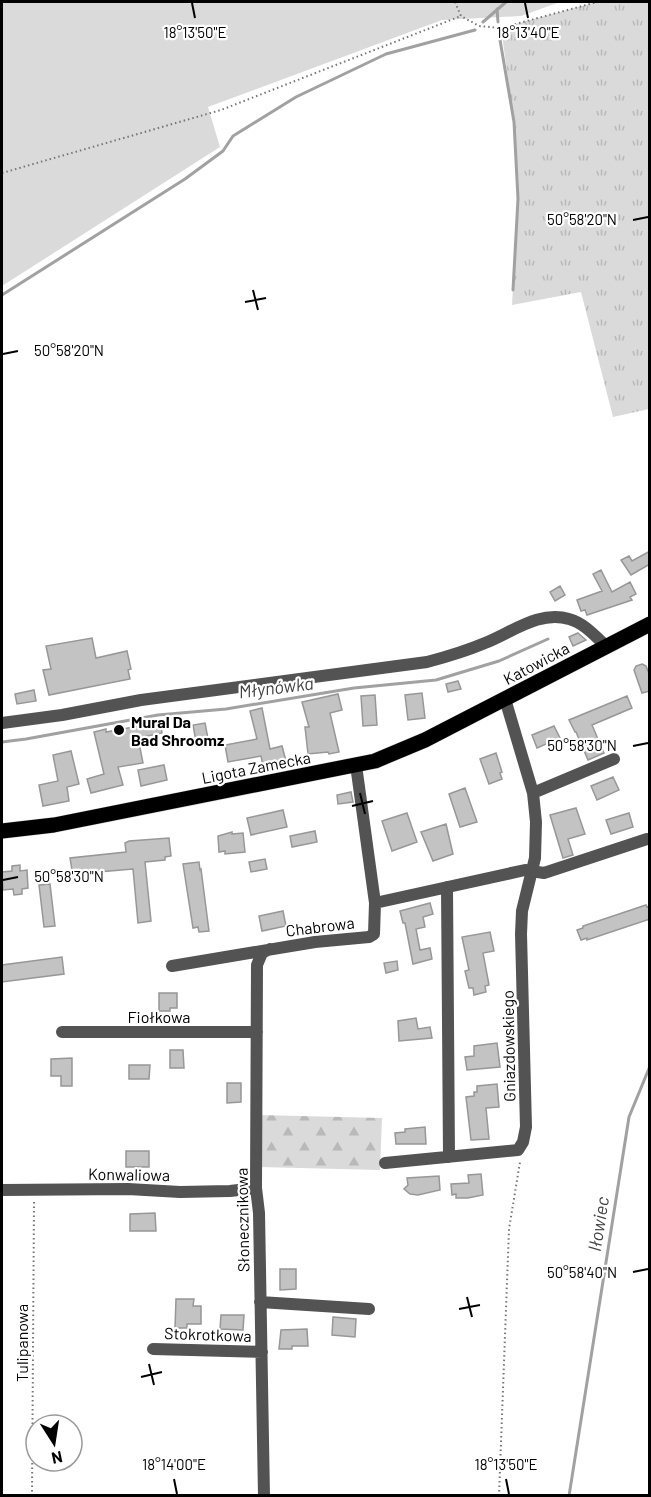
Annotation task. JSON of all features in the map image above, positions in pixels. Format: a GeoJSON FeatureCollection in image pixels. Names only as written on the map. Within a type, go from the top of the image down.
{"type":"FeatureCollection","features":[{"type":"Feature","properties":{"kind":"main road","name":"Katowicka"},"geometry":{"type":"LineString","coordinates":[[505,699],[650,624]]}},
{"type":"Feature","properties":{"kind":"main road","name":"Ligota Zamecka"},"geometry":{"type":"LineString","coordinates":[[2,831],[54,825],[375,761],[401,752],[505,699]]}},
{"type":"Feature","properties":{"kind":"street","name":"Katowicka"},"geometry":{"type":"LineString","coordinates":[[2,723],[62,715],[141,700],[427,662],[445,658],[548,617],[567,618],[578,622],[606,646]]}},
{"type":"Feature","properties":{"kind":"street","name":"Katowicka"},"geometry":{"type":"LineString","coordinates":[[505,699],[533,793],[536,822],[535,858],[532,871]]}},
{"type":"Feature","properties":{"kind":"street"},"geometry":{"type":"LineString","coordinates":[[533,793],[614,759]]}},
{"type":"Feature","properties":{"kind":"street","name":"Chabrowa"},"geometry":{"type":"LineString","coordinates":[[172,966],[270,949],[369,937],[374,934],[375,903],[356,765]]}},
{"type":"Feature","properties":{"kind":"street"},"geometry":{"type":"LineString","coordinates":[[375,903],[525,870],[543,873],[647,839]]}},
{"type":"Feature","properties":{"kind":"street","name":"Gniazdowskiego"},"geometry":{"type":"LineString","coordinates":[[518,1150],[523,1142],[526,1127],[522,911],[532,871]]}},
{"type":"Feature","properties":{"kind":"street"},"geometry":{"type":"LineString","coordinates":[[447,887],[449,1157]]}},
{"type":"Feature","properties":{"kind":"street","name":"Słonecznikowa"},"geometry":{"type":"LineString","coordinates":[[264,1496],[256,1188],[257,965],[262,953],[270,949]]}},
{"type":"Feature","properties":{"kind":"street","name":"Fiołkowa"},"geometry":{"type":"LineString","coordinates":[[62,1032],[257,1032]]}},
{"type":"Feature","properties":{"kind":"street"},"geometry":{"type":"LineString","coordinates":[[385,1163],[518,1150]]}},
{"type":"Feature","properties":{"kind":"street","name":"Konwaliowa"},"geometry":{"type":"LineString","coordinates":[[2,1190],[128,1189],[180,1192],[256,1188]]}},
{"type":"Feature","properties":{"kind":"street"},"geometry":{"type":"LineString","coordinates":[[260,1302],[369,1309]]}},
{"type":"Feature","properties":{"kind":"street","name":"Stokrotkowa"},"geometry":{"type":"LineString","coordinates":[[153,1349],[262,1352]]}},
{"type":"Feature","properties":{"kind":"path"},"geometry":{"type":"LineString","coordinates":[[455,2],[461,16],[479,26],[501,28],[597,2]]}},
{"type":"Feature","properties":{"kind":"path"},"geometry":{"type":"LineString","coordinates":[[2,173],[221,110],[461,16]]}},
{"type":"Feature","properties":{"kind":"path"},"geometry":{"type":"LineString","coordinates":[[499,1496],[507,1255],[512,1202],[520,1162],[518,1150]]}},
{"type":"Feature","properties":{"kind":"path","name":"Tulipanowa"},"geometry":{"type":"LineString","coordinates":[[32,1496],[36,1190]]}},
{"type":"Feature","properties":{"kind":"green space"},"geometry":{"type":"Polygon","coordinates":[[[2,2],[560,2],[521,16],[442,20],[208,107],[220,147],[2,286],[2,2]]]}},
{"type":"Feature","properties":{"kind":"green space"},"geometry":{"type":"Polygon","coordinates":[[[597,2],[650,2],[649,409],[613,417],[581,292],[512,305],[518,199],[514,122],[501,28],[597,2]]]}},
{"type":"Feature","properties":{"kind":"green space"},"geometry":{"type":"Polygon","coordinates":[[[259,1115],[382,1118],[380,1170],[260,1167],[259,1115]]]}},
{"type":"Feature","properties":{"kind":"building"},"geometry":{"type":"Polygon","coordinates":[[[650,551],[650,564],[631,575],[621,560],[629,556],[632,561],[650,551]]]}},
{"type":"Feature","properties":{"kind":"building"},"geometry":{"type":"Polygon","coordinates":[[[601,570],[612,592],[630,582],[636,594],[630,597],[632,600],[587,615],[585,610],[581,611],[577,600],[602,591],[593,574],[601,570]]]}},
{"type":"Feature","properties":{"kind":"building"},"geometry":{"type":"Polygon","coordinates":[[[560,586],[565,595],[555,601],[550,592],[560,586]]]}},
{"type":"Feature","properties":{"kind":"building"},"geometry":{"type":"Polygon","coordinates":[[[578,633],[586,640],[573,646],[569,637],[578,633]]]}},
{"type":"Feature","properties":{"kind":"building"},"geometry":{"type":"Polygon","coordinates":[[[92,638],[96,658],[127,651],[131,669],[128,670],[130,679],[49,695],[43,670],[51,669],[46,646],[92,638]]]}},
{"type":"Feature","properties":{"kind":"building"},"geometry":{"type":"Polygon","coordinates":[[[642,664],[646,666],[650,676],[650,691],[642,693],[634,670],[636,666],[642,664]]]}},
{"type":"Feature","properties":{"kind":"building"},"geometry":{"type":"Polygon","coordinates":[[[458,681],[461,689],[448,692],[446,684],[458,681]]]}},
{"type":"Feature","properties":{"kind":"building"},"geometry":{"type":"Polygon","coordinates":[[[34,690],[36,701],[17,704],[15,694],[34,690]]]}},
{"type":"Feature","properties":{"kind":"building"},"geometry":{"type":"Polygon","coordinates":[[[422,693],[425,718],[408,720],[405,695],[422,693]]]}},
{"type":"Feature","properties":{"kind":"building"},"geometry":{"type":"Polygon","coordinates":[[[338,694],[342,710],[330,713],[339,752],[308,754],[305,727],[309,727],[302,702],[338,694]]]}},
{"type":"Feature","properties":{"kind":"building"},"geometry":{"type":"Polygon","coordinates":[[[375,695],[377,725],[363,726],[361,696],[375,695]]]}},
{"type":"Feature","properties":{"kind":"building"},"geometry":{"type":"Polygon","coordinates":[[[627,696],[632,708],[592,725],[604,753],[588,760],[569,720],[627,696]]]}},
{"type":"Feature","properties":{"kind":"building"},"geometry":{"type":"Polygon","coordinates":[[[262,708],[270,749],[282,746],[286,761],[263,766],[261,756],[228,762],[225,745],[257,739],[250,711],[262,708]]]}},
{"type":"Feature","properties":{"kind":"building"},"geometry":{"type":"Polygon","coordinates":[[[160,722],[162,733],[138,738],[143,763],[118,767],[123,785],[91,793],[87,779],[104,774],[94,732],[160,722]]]}},
{"type":"Feature","properties":{"kind":"building"},"geometry":{"type":"Polygon","coordinates":[[[205,723],[209,744],[197,747],[193,725],[205,723]]]}},
{"type":"Feature","properties":{"kind":"building"},"geometry":{"type":"Polygon","coordinates":[[[554,726],[560,738],[537,748],[532,735],[554,726]]]}},
{"type":"Feature","properties":{"kind":"building"},"geometry":{"type":"Polygon","coordinates":[[[71,751],[79,784],[67,787],[69,801],[43,806],[39,785],[58,781],[53,755],[71,751]]]}},
{"type":"Feature","properties":{"kind":"building"},"geometry":{"type":"Polygon","coordinates":[[[496,753],[502,779],[489,784],[480,759],[496,753]]]}},
{"type":"Feature","properties":{"kind":"building"},"geometry":{"type":"Polygon","coordinates":[[[164,765],[167,780],[141,786],[138,770],[164,765]]]}},
{"type":"Feature","properties":{"kind":"building"},"geometry":{"type":"Polygon","coordinates":[[[613,777],[619,790],[597,800],[591,786],[613,777]]]}},
{"type":"Feature","properties":{"kind":"building"},"geometry":{"type":"Polygon","coordinates":[[[465,788],[477,822],[460,827],[449,794],[465,788]]]}},
{"type":"Feature","properties":{"kind":"building"},"geometry":{"type":"Polygon","coordinates":[[[351,792],[353,802],[338,804],[337,795],[351,792]]]}},
{"type":"Feature","properties":{"kind":"building"},"geometry":{"type":"Polygon","coordinates":[[[576,808],[585,834],[568,839],[573,855],[563,858],[550,815],[576,808]]]}},
{"type":"Feature","properties":{"kind":"building"},"geometry":{"type":"Polygon","coordinates":[[[283,810],[287,827],[251,835],[247,818],[283,810]]]}},
{"type":"Feature","properties":{"kind":"building"},"geometry":{"type":"Polygon","coordinates":[[[407,813],[417,842],[392,851],[382,821],[407,813]]]}},
{"type":"Feature","properties":{"kind":"building"},"geometry":{"type":"Polygon","coordinates":[[[629,813],[633,827],[611,834],[606,820],[629,813]]]}},
{"type":"Feature","properties":{"kind":"building"},"geometry":{"type":"Polygon","coordinates":[[[446,824],[453,854],[433,861],[421,832],[446,824]]]}},
{"type":"Feature","properties":{"kind":"building"},"geometry":{"type":"Polygon","coordinates":[[[315,831],[317,842],[292,847],[290,836],[315,831]]]}},
{"type":"Feature","properties":{"kind":"building"},"geometry":{"type":"Polygon","coordinates":[[[232,832],[232,834],[243,833],[245,852],[225,854],[225,851],[219,852],[218,836],[232,832]]]}},
{"type":"Feature","properties":{"kind":"building"},"geometry":{"type":"Polygon","coordinates":[[[169,838],[171,856],[165,857],[165,860],[145,862],[151,921],[138,923],[133,869],[75,874],[76,878],[67,880],[67,870],[72,870],[70,858],[126,852],[125,843],[129,841],[169,838]]]}},
{"type":"Feature","properties":{"kind":"building"},"geometry":{"type":"Polygon","coordinates":[[[265,859],[267,869],[251,872],[249,862],[265,859]]]}},
{"type":"Feature","properties":{"kind":"building"},"geometry":{"type":"Polygon","coordinates":[[[199,862],[209,931],[199,932],[198,927],[193,928],[183,864],[199,862]]]}},
{"type":"Feature","properties":{"kind":"building"},"geometry":{"type":"Polygon","coordinates":[[[20,865],[20,871],[27,870],[28,888],[22,889],[22,894],[14,895],[13,889],[3,890],[2,872],[12,871],[12,866],[20,865]]]}},
{"type":"Feature","properties":{"kind":"building"},"geometry":{"type":"Polygon","coordinates":[[[50,884],[55,926],[44,927],[39,885],[50,884]]]}},
{"type":"Feature","properties":{"kind":"building"},"geometry":{"type":"Polygon","coordinates":[[[430,903],[433,914],[423,917],[425,927],[416,929],[420,950],[430,948],[432,959],[413,964],[405,923],[403,923],[400,911],[430,903]]]}},
{"type":"Feature","properties":{"kind":"building"},"geometry":{"type":"Polygon","coordinates":[[[646,905],[650,906],[650,919],[581,940],[577,930],[583,926],[646,905]]]}},
{"type":"Feature","properties":{"kind":"building"},"geometry":{"type":"Polygon","coordinates":[[[283,911],[286,926],[262,931],[259,916],[283,911]]]}},
{"type":"Feature","properties":{"kind":"building"},"geometry":{"type":"Polygon","coordinates":[[[490,932],[494,951],[483,953],[489,985],[485,986],[486,992],[474,995],[473,988],[469,988],[465,971],[469,970],[462,937],[490,932]]]}},
{"type":"Feature","properties":{"kind":"building"},"geometry":{"type":"Polygon","coordinates":[[[62,957],[64,974],[2,982],[2,965],[62,957]]]}},
{"type":"Feature","properties":{"kind":"building"},"geometry":{"type":"Polygon","coordinates":[[[397,961],[398,970],[386,973],[384,963],[397,961]]]}},
{"type":"Feature","properties":{"kind":"building"},"geometry":{"type":"Polygon","coordinates":[[[159,993],[177,993],[177,1008],[170,1008],[170,1011],[159,1011],[159,993]]]}},
{"type":"Feature","properties":{"kind":"building"},"geometry":{"type":"Polygon","coordinates":[[[416,1018],[418,1029],[430,1027],[432,1038],[399,1041],[398,1021],[416,1018]]]}},
{"type":"Feature","properties":{"kind":"building"},"geometry":{"type":"Polygon","coordinates":[[[497,1043],[500,1067],[467,1070],[465,1057],[474,1056],[474,1046],[497,1043]]]}},
{"type":"Feature","properties":{"kind":"building"},"geometry":{"type":"Polygon","coordinates":[[[170,1050],[183,1050],[184,1068],[170,1068],[170,1050]]]}},
{"type":"Feature","properties":{"kind":"building"},"geometry":{"type":"Polygon","coordinates":[[[72,1058],[72,1086],[61,1086],[61,1076],[51,1076],[51,1059],[72,1058]]]}},
{"type":"Feature","properties":{"kind":"building"},"geometry":{"type":"Polygon","coordinates":[[[129,1065],[150,1065],[149,1079],[129,1079],[129,1065]]]}},
{"type":"Feature","properties":{"kind":"building"},"geometry":{"type":"Polygon","coordinates":[[[227,1083],[241,1083],[241,1102],[227,1103],[227,1083]]]}},
{"type":"Feature","properties":{"kind":"building"},"geometry":{"type":"Polygon","coordinates":[[[497,1084],[499,1107],[486,1108],[489,1139],[471,1140],[466,1097],[474,1096],[477,1086],[497,1084]]]}},
{"type":"Feature","properties":{"kind":"building"},"geometry":{"type":"Polygon","coordinates":[[[425,1127],[426,1144],[396,1144],[395,1133],[405,1132],[405,1129],[425,1127]]]}},
{"type":"Feature","properties":{"kind":"building"},"geometry":{"type":"Polygon","coordinates":[[[126,1151],[149,1151],[149,1167],[126,1167],[126,1151]]]}},
{"type":"Feature","properties":{"kind":"building"},"geometry":{"type":"Polygon","coordinates":[[[481,1174],[483,1195],[456,1198],[456,1194],[452,1195],[451,1184],[469,1183],[468,1175],[481,1174]]]}},
{"type":"Feature","properties":{"kind":"building"},"geometry":{"type":"Polygon","coordinates":[[[439,1176],[440,1190],[418,1195],[410,1194],[404,1189],[408,1185],[407,1178],[439,1176]]]}},
{"type":"Feature","properties":{"kind":"building"},"geometry":{"type":"Polygon","coordinates":[[[155,1213],[156,1231],[130,1231],[130,1214],[155,1213]]]}},
{"type":"Feature","properties":{"kind":"building"},"geometry":{"type":"Polygon","coordinates":[[[280,1269],[296,1269],[296,1289],[280,1290],[280,1269]]]}},
{"type":"Feature","properties":{"kind":"building"},"geometry":{"type":"Polygon","coordinates":[[[176,1299],[194,1299],[193,1306],[201,1306],[201,1324],[187,1324],[187,1328],[175,1328],[176,1299]]]}},
{"type":"Feature","properties":{"kind":"building"},"geometry":{"type":"Polygon","coordinates":[[[221,1315],[244,1315],[243,1330],[220,1329],[221,1315]]]}},
{"type":"Feature","properties":{"kind":"building"},"geometry":{"type":"Polygon","coordinates":[[[333,1317],[356,1319],[355,1337],[332,1335],[333,1317]]]}},
{"type":"Feature","properties":{"kind":"building"},"geometry":{"type":"Polygon","coordinates":[[[307,1329],[308,1346],[279,1349],[281,1330],[307,1329]]]}},
{"type":"Feature","properties":{"kind":"waterway"},"geometry":{"type":"LineString","coordinates":[[483,22],[506,2]]}},
{"type":"Feature","properties":{"kind":"waterway"},"geometry":{"type":"LineString","coordinates":[[497,9],[498,22]]}},
{"type":"Feature","properties":{"kind":"waterway"},"geometry":{"type":"LineString","coordinates":[[2,295],[185,179],[223,151],[233,136],[296,97],[386,54],[475,30]]}},
{"type":"Feature","properties":{"kind":"waterway"},"geometry":{"type":"LineString","coordinates":[[499,34],[514,122],[518,199],[513,290]]}},
{"type":"Feature","properties":{"kind":"waterway","name":"Młynówka"},"geometry":{"type":"LineString","coordinates":[[2,742],[158,715],[226,709],[354,688],[436,680],[499,661],[548,639]]}},
{"type":"Feature","properties":{"kind":"waterway","name":"Iłowiec"},"geometry":{"type":"LineString","coordinates":[[569,1496],[629,1117],[650,1066]]}},
{"type":"Feature","properties":{"kind":"place","name":"Mural Da Bad Shroomz"},"geometry":{"type":"Point","coordinates":[119,730]}}]}
